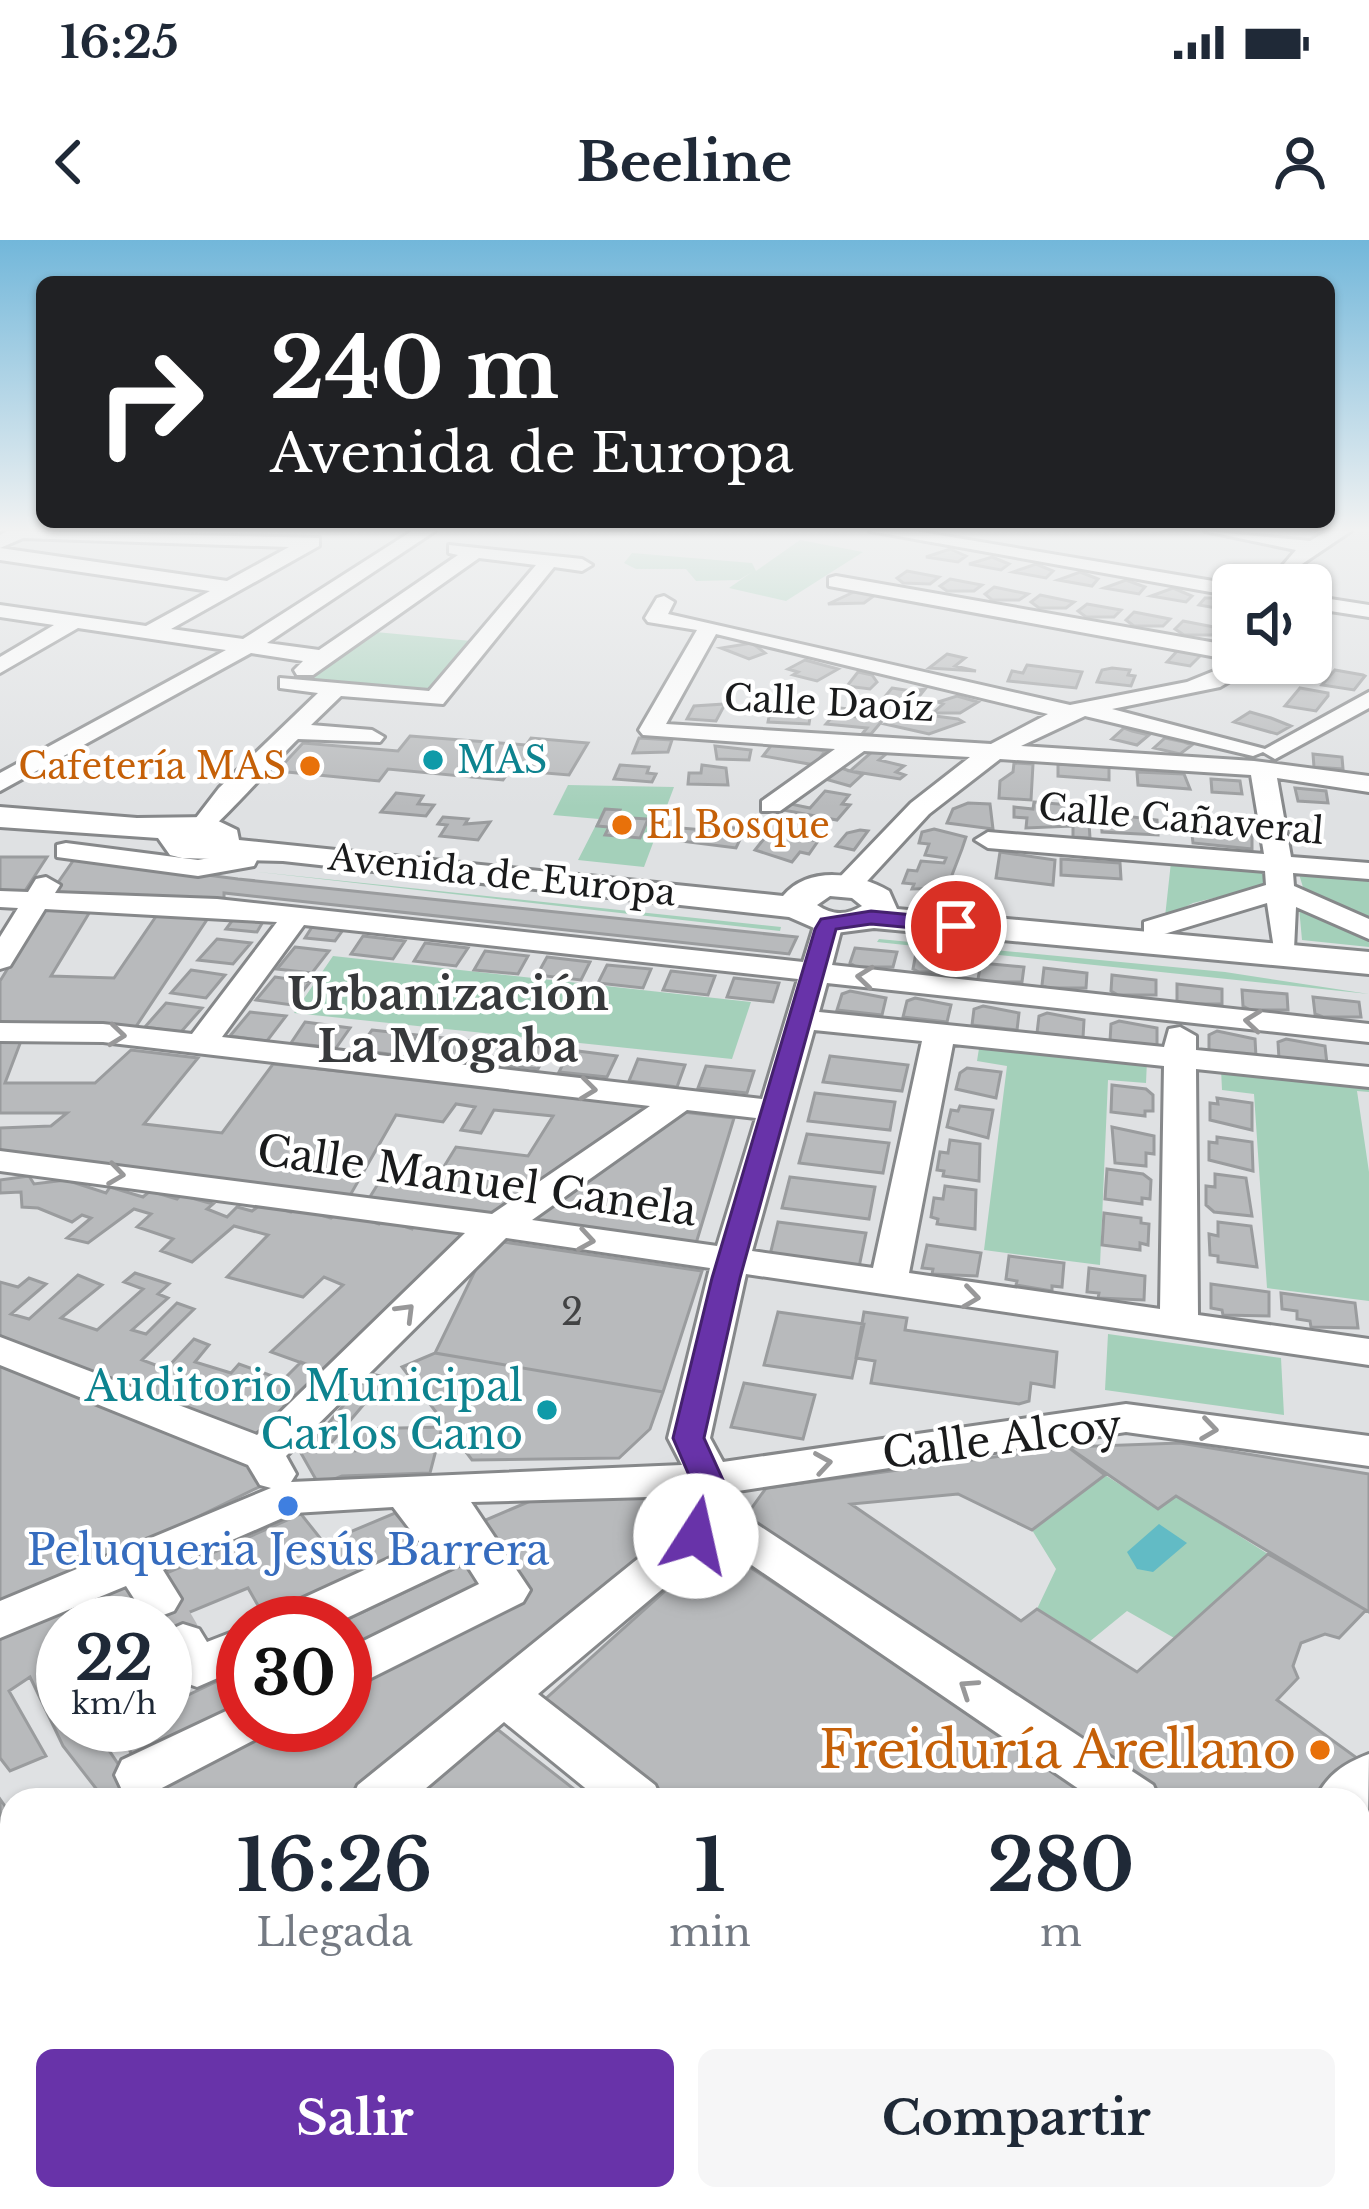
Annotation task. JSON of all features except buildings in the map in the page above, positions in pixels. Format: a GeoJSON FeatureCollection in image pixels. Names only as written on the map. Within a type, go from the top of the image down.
{"type":"FeatureCollection","features":[{"type":"Feature","properties":{"kind":"main road","name":"Avenida de Europa"},"geometry":{"type":"LineString","coordinates":[[0,818],[198,836],[814,928]]}},
{"type":"Feature","properties":{"kind":"main road","name":"Avenida de Europa"},"geometry":{"type":"LineString","coordinates":[[0,818],[73,841],[198,836],[284,851],[744,902],[814,928],[866,900]]}},
{"type":"Feature","properties":{"kind":"main road"},"geometry":{"type":"LineString","coordinates":[[866,900],[1284,943],[1296,950],[1369,960]]}},
{"type":"Feature","properties":{"kind":"main road"},"geometry":{"type":"LineString","coordinates":[[866,900],[1201,948],[1369,960]]}},
{"type":"Feature","properties":{"kind":"main road"},"geometry":{"type":"LineString","coordinates":[[1201,948],[1271,948],[1284,943]]}},
{"type":"Feature","properties":{"kind":"street"},"geometry":{"type":"LineString","coordinates":[[0,666],[73,623]]}},
{"type":"Feature","properties":{"kind":"street"},"geometry":{"type":"LineString","coordinates":[[81,623],[321,657]]}},
{"type":"Feature","properties":{"kind":"street"},"geometry":{"type":"LineString","coordinates":[[151,632],[166,623]]}},
{"type":"Feature","properties":{"kind":"street"},"geometry":{"type":"LineString","coordinates":[[0,783],[155,702],[279,623]]}},
{"type":"Feature","properties":{"kind":"street"},"geometry":{"type":"LineString","coordinates":[[378,623],[288,683],[435,699],[498,623]]}},
{"type":"Feature","properties":{"kind":"street"},"geometry":{"type":"LineString","coordinates":[[689,623],[1369,784]]}},
{"type":"Feature","properties":{"kind":"street"},"geometry":{"type":"LineString","coordinates":[[1065,623],[1212,649]]}},
{"type":"Feature","properties":{"kind":"street","name":"Calle Daoíz"},"geometry":{"type":"LineString","coordinates":[[710,626],[651,730],[1263,762]]}},
{"type":"Feature","properties":{"kind":"street"},"geometry":{"type":"LineString","coordinates":[[866,900],[874,849],[1002,748],[1076,711],[1212,679]]}},
{"type":"Feature","properties":{"kind":"street"},"geometry":{"type":"LineString","coordinates":[[198,836],[228,793],[335,688]]}},
{"type":"Feature","properties":{"kind":"street"},"geometry":{"type":"LineString","coordinates":[[1263,762],[1369,699]]}},
{"type":"Feature","properties":{"kind":"street"},"geometry":{"type":"LineString","coordinates":[[1334,719],[1369,723]]}},
{"type":"Feature","properties":{"kind":"street"},"geometry":{"type":"LineString","coordinates":[[292,731],[372,736]]}},
{"type":"Feature","properties":{"kind":"street"},"geometry":{"type":"LineString","coordinates":[[771,806],[862,741]]}},
{"type":"Feature","properties":{"kind":"street"},"geometry":{"type":"LineString","coordinates":[[1263,762],[1275,815],[1284,943]]}},
{"type":"Feature","properties":{"kind":"street","name":"Calle Cañaveral"},"geometry":{"type":"LineString","coordinates":[[988,840],[1279,876],[1369,871]]}},
{"type":"Feature","properties":{"kind":"street"},"geometry":{"type":"LineString","coordinates":[[0,960],[73,841],[198,868],[244,860]]}},
{"type":"Feature","properties":{"kind":"street"},"geometry":{"type":"LineString","coordinates":[[1154,928],[1279,876]]}},
{"type":"Feature","properties":{"kind":"street"},"geometry":{"type":"LineString","coordinates":[[1279,876],[1369,930]]}},
{"type":"Feature","properties":{"kind":"street"},"geometry":{"type":"LineString","coordinates":[[0,899],[297,915],[814,928],[1181,1013],[1369,1033]]}},
{"type":"Feature","properties":{"kind":"street"},"geometry":{"type":"LineString","coordinates":[[201,1044],[297,915]]}},
{"type":"Feature","properties":{"kind":"street"},"geometry":{"type":"LineString","coordinates":[[814,928],[800,1019],[689,1438],[739,1534],[1117,1788]]}},
{"type":"Feature","properties":{"kind":"street"},"geometry":{"type":"LineString","coordinates":[[1179,1326],[1181,1013]]}},
{"type":"Feature","properties":{"kind":"street"},"geometry":{"type":"LineString","coordinates":[[800,1019],[1369,1077]]}},
{"type":"Feature","properties":{"kind":"street"},"geometry":{"type":"LineString","coordinates":[[0,1031],[104,1033],[773,1110]]}},
{"type":"Feature","properties":{"kind":"street"},"geometry":{"type":"LineString","coordinates":[[888,1286],[940,1036]]}},
{"type":"Feature","properties":{"kind":"street"},"geometry":{"type":"LineString","coordinates":[[263,1454],[475,1243],[681,1100]]}},
{"type":"Feature","properties":{"kind":"street","name":"Calle Manuel Canela"},"geometry":{"type":"LineString","coordinates":[[0,1161],[504,1227],[1369,1352]]}},
{"type":"Feature","properties":{"kind":"street"},"geometry":{"type":"LineString","coordinates":[[0,1350],[263,1454],[290,1498],[147,1581],[54,1597],[0,1620]]}},
{"type":"Feature","properties":{"kind":"street","name":"Calle Alcoy"},"geometry":{"type":"LineString","coordinates":[[290,1498],[707,1480],[1126,1418],[1369,1451]]}},
{"type":"Feature","properties":{"kind":"street"},"geometry":{"type":"LineString","coordinates":[[391,1788],[696,1536],[707,1480]]}},
{"type":"Feature","properties":{"kind":"street"},"geometry":{"type":"LineString","coordinates":[[351,1596],[449,1550],[424,1492]]}},
{"type":"Feature","properties":{"kind":"street"},"geometry":{"type":"LineString","coordinates":[[372,1658],[508,1590],[424,1492]]}},
{"type":"Feature","properties":{"kind":"street"},"geometry":{"type":"LineString","coordinates":[[192,1659],[197,1668],[216,1659]]}},
{"type":"Feature","properties":{"kind":"street"},"geometry":{"type":"LineString","coordinates":[[504,1695],[622,1788]]}},
{"type":"Feature","properties":{"kind":"street"},"geometry":{"type":"LineString","coordinates":[[140,1774],[216,1736]]}},
{"type":"Feature","properties":{"kind":"green space"},"geometry":{"type":"Polygon","coordinates":[[[365,631],[482,642],[435,699],[288,683],[365,631]]]}},
{"type":"Feature","properties":{"kind":"green space"},"geometry":{"type":"Polygon","coordinates":[[[568,785],[674,787],[644,867],[578,860],[599,819],[553,815],[568,785]]]}},
{"type":"Feature","properties":{"kind":"green space"},"geometry":{"type":"Polygon","coordinates":[[[1171,862],[1262,869],[1264,886],[1193,903],[1165,917],[1171,862]]]}},
{"type":"Feature","properties":{"kind":"green space"},"geometry":{"type":"Polygon","coordinates":[[[240,870],[781,927],[780,931],[240,870]]]}},
{"type":"Feature","properties":{"kind":"green space"},"geometry":{"type":"Polygon","coordinates":[[[1298,871],[1369,878],[1369,920],[1306,897],[1298,871]]]}},
{"type":"Feature","properties":{"kind":"green space"},"geometry":{"type":"Polygon","coordinates":[[[1299,907],[1340,921],[1369,940],[1369,947],[1302,940],[1299,907]]]}},
{"type":"Feature","properties":{"kind":"green space"},"geometry":{"type":"Polygon","coordinates":[[[877,942],[1225,972],[1369,994],[877,942]]]}},
{"type":"Feature","properties":{"kind":"green space"},"geometry":{"type":"Polygon","coordinates":[[[333,956],[751,1002],[732,1059],[294,1013],[333,956]]]}},
{"type":"Feature","properties":{"kind":"green space"},"geometry":{"type":"Polygon","coordinates":[[[980,1042],[1147,1060],[1146,1083],[1108,1080],[1100,1265],[984,1250],[1007,1066],[977,1061],[980,1042]]]}},
{"type":"Feature","properties":{"kind":"green space"},"geometry":{"type":"Polygon","coordinates":[[[1221,1069],[1369,1085],[1369,1092],[1357,1091],[1369,1172],[1369,1301],[1267,1288],[1254,1094],[1222,1090],[1221,1069]]]}},
{"type":"Feature","properties":{"kind":"green space"},"geometry":{"type":"Polygon","coordinates":[[[1108,1334],[1281,1358],[1284,1415],[1105,1390],[1108,1334]]]}},
{"type":"Feature","properties":{"kind":"green space"},"geometry":{"type":"Polygon","coordinates":[[[1105,1475],[1158,1509],[1176,1496],[1268,1554],[1176,1639],[1127,1611],[1089,1642],[1037,1609],[1056,1569],[1032,1530],[1105,1475]]]}},
{"type":"Feature","properties":{"kind":"water"},"geometry":{"type":"Polygon","coordinates":[[[1159,1524],[1187,1543],[1153,1572],[1137,1569],[1127,1552],[1159,1524]]]}},
{"type":"Feature","properties":{"kind":"place","name":"MAS"},"geometry":{"type":"Point","coordinates":[433,760]}},
{"type":"Feature","properties":{"kind":"place","name":"Cafetería MAS"},"geometry":{"type":"Point","coordinates":[310,766]}},
{"type":"Feature","properties":{"kind":"place","name":"El Bosque"},"geometry":{"type":"Point","coordinates":[622,825]}},
{"type":"Feature","properties":{"kind":"place","name":"Auditorio Municipal Carlos Cano"},"geometry":{"type":"Point","coordinates":[547,1410]}},
{"type":"Feature","properties":{"kind":"place","name":"Peluqueria Jesús Barrera"},"geometry":{"type":"Point","coordinates":[288,1506]}},
{"type":"Feature","properties":{"kind":"place","name":"Freiduría Arellano"},"geometry":{"type":"Point","coordinates":[1320,1750]}},
{"type":"Feature","properties":{"kind":"district","name":"Urbanización La Mogaba"},"geometry":{"type":"Point","coordinates":[448,1020]}},
{"type":"Feature","properties":{"kind":"route"},"geometry":{"type":"LineString","coordinates":[[696,1536],[707,1480],[689,1438],[726,1278],[826,929],[829,923],[871,917],[956,926]]}}]}
